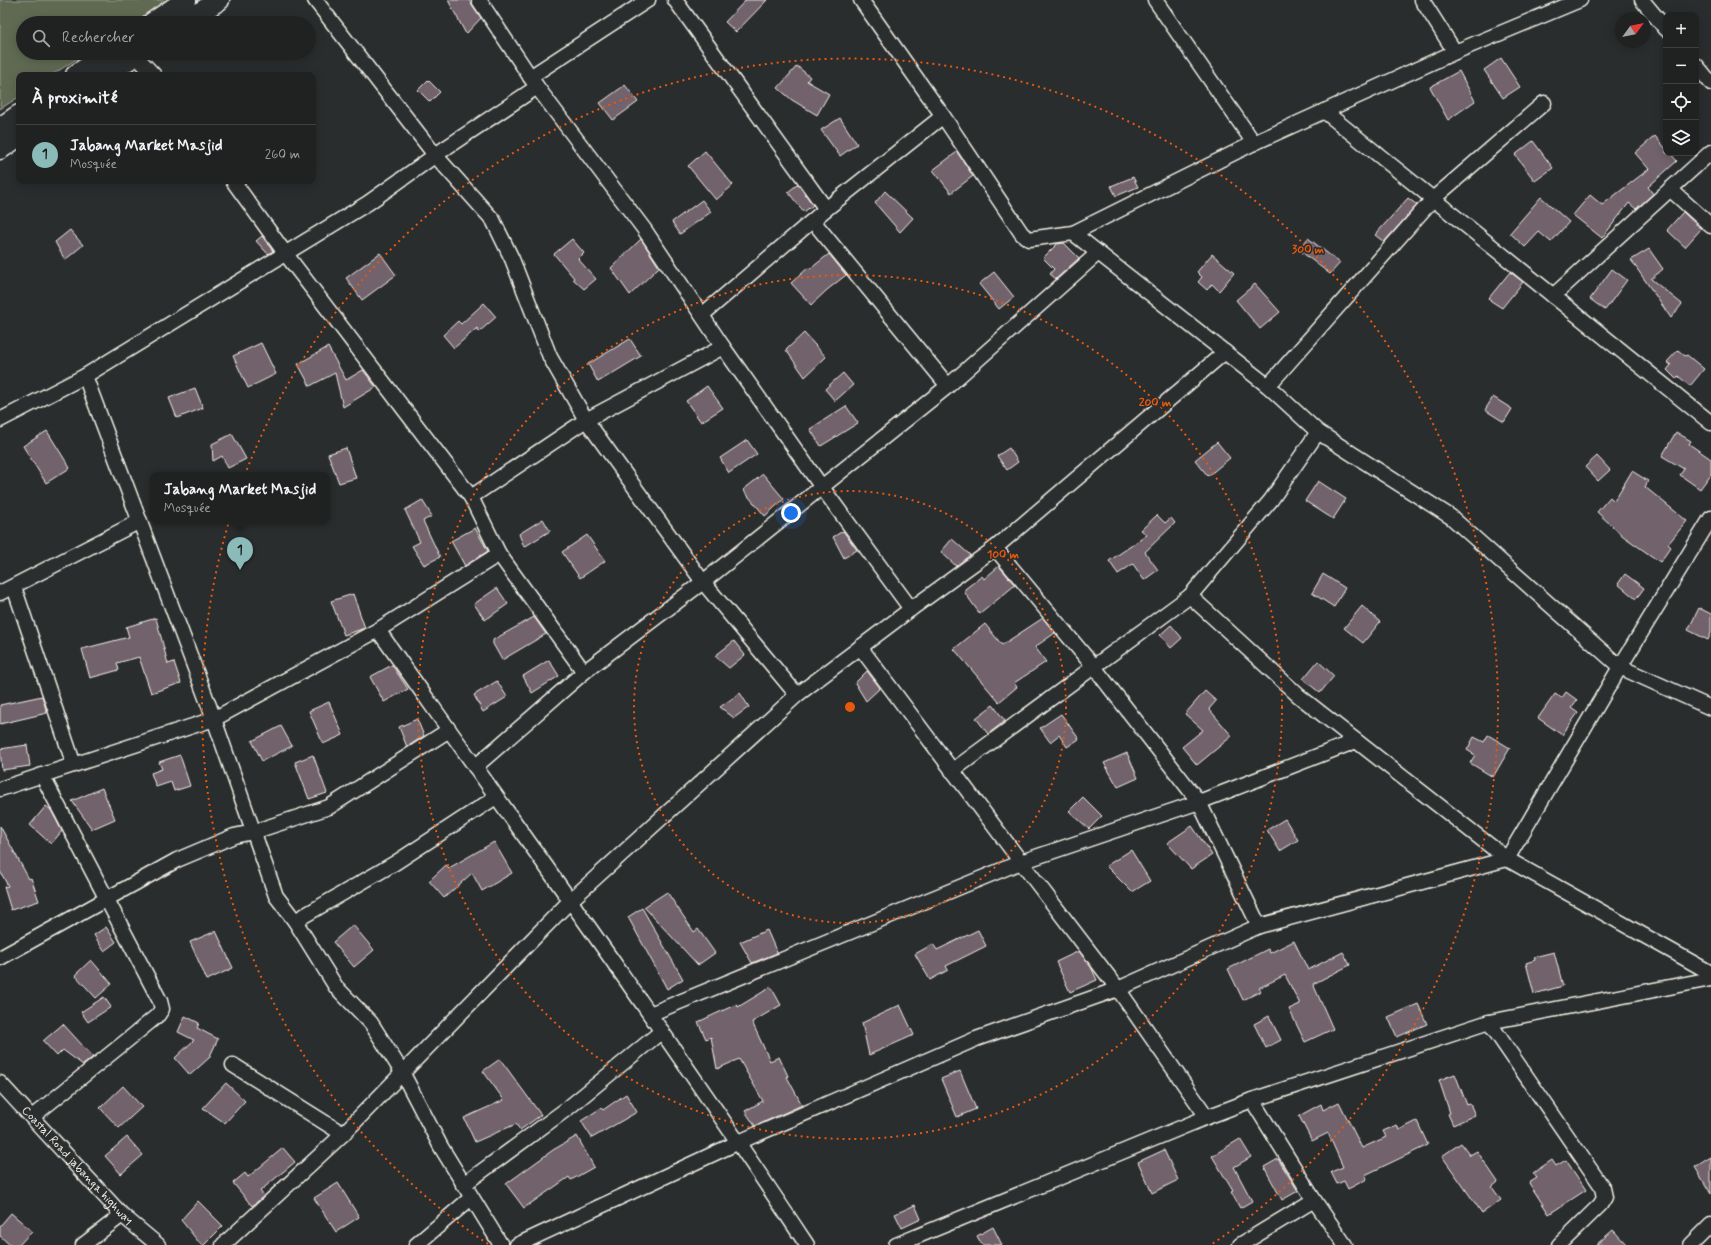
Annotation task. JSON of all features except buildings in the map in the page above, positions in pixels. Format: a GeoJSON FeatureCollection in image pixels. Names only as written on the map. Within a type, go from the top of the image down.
{"type":"FeatureCollection","features":[{"type":"Feature","properties":{"kind":"street"},"geometry":{"type":"LineString","coordinates":[[162,16],[186,0]]}},
{"type":"Feature","properties":{"kind":"street"},"geometry":{"type":"LineString","coordinates":[[195,16],[219,0]]}},
{"type":"Feature","properties":{"kind":"street"},"geometry":{"type":"LineString","coordinates":[[315,0],[435,156],[493,220],[512,259],[550,357],[586,420],[703,582],[797,695]]}},
{"type":"Feature","properties":{"kind":"street"},"geometry":{"type":"LineString","coordinates":[[479,0],[534,82],[644,229],[723,346],[821,486],[911,609]]}},
{"type":"Feature","properties":{"kind":"street"},"geometry":{"type":"LineString","coordinates":[[0,420],[85,376],[368,203],[435,156],[534,82],[648,0]]}},
{"type":"Feature","properties":{"kind":"street"},"geometry":{"type":"LineString","coordinates":[[675,0],[826,209]]}},
{"type":"Feature","properties":{"kind":"street"},"geometry":{"type":"LineString","coordinates":[[861,0],[943,116],[1022,234],[1029,238],[1073,233],[1254,143],[1455,52],[1580,0]]}},
{"type":"Feature","properties":{"kind":"street"},"geometry":{"type":"LineString","coordinates":[[1154,0],[1254,143]]}},
{"type":"Feature","properties":{"kind":"street"},"geometry":{"type":"LineString","coordinates":[[1422,0],[1455,52]]}},
{"type":"Feature","properties":{"kind":"street"},"geometry":{"type":"LineString","coordinates":[[1642,0],[1663,25]]}},
{"type":"Feature","properties":{"kind":"street"},"geometry":{"type":"LineString","coordinates":[[80,72],[98,60]]}},
{"type":"Feature","properties":{"kind":"street"},"geometry":{"type":"LineString","coordinates":[[110,72],[127,60]]}},
{"type":"Feature","properties":{"kind":"street"},"geometry":{"type":"LineString","coordinates":[[141,60],[151,72]]}},
{"type":"Feature","properties":{"kind":"street"},"geometry":{"type":"LineString","coordinates":[[1699,69],[1711,83]]}},
{"type":"Feature","properties":{"kind":"street"},"geometry":{"type":"LineString","coordinates":[[1268,386],[1433,199],[1544,103]]}},
{"type":"Feature","properties":{"kind":"street"},"geometry":{"type":"LineString","coordinates":[[1324,111],[1711,423]]}},
{"type":"Feature","properties":{"kind":"street"},"geometry":{"type":"LineString","coordinates":[[702,315],[826,209],[943,116]]}},
{"type":"Feature","properties":{"kind":"street"},"geometry":{"type":"LineString","coordinates":[[0,128],[16,117]]}},
{"type":"Feature","properties":{"kind":"street"},"geometry":{"type":"LineString","coordinates":[[0,149],[16,138]]}},
{"type":"Feature","properties":{"kind":"street"},"geometry":{"type":"LineString","coordinates":[[1553,296],[1711,152]]}},
{"type":"Feature","properties":{"kind":"street"},"geometry":{"type":"LineString","coordinates":[[235,184],[284,253],[471,497],[499,554],[584,672]]}},
{"type":"Feature","properties":{"kind":"street"},"geometry":{"type":"LineString","coordinates":[[1670,189],[1711,226]]}},
{"type":"Feature","properties":{"kind":"street"},"geometry":{"type":"LineString","coordinates":[[813,221],[948,386]]}},
{"type":"Feature","properties":{"kind":"street"},"geometry":{"type":"LineString","coordinates":[[1073,233],[1268,386],[1318,432],[1451,517],[1620,667],[1711,708]]}},
{"type":"Feature","properties":{"kind":"street"},"geometry":{"type":"LineString","coordinates":[[475,766],[584,672],[703,582],[821,486],[948,386],[1098,252]]}},
{"type":"Feature","properties":{"kind":"street"},"geometry":{"type":"LineString","coordinates":[[471,497],[586,420],[723,346]]}},
{"type":"Feature","properties":{"kind":"street"},"geometry":{"type":"LineString","coordinates":[[223,1245],[343,1134],[570,901],[797,695],[995,548],[1225,352]]}},
{"type":"Feature","properties":{"kind":"street"},"geometry":{"type":"LineString","coordinates":[[85,376],[214,719],[276,896],[295,921],[336,987],[371,1023],[402,1072],[441,1147],[463,1185],[501,1245]]}},
{"type":"Feature","properties":{"kind":"street"},"geometry":{"type":"LineString","coordinates":[[952,771],[1190,596],[1271,500],[1318,432]]}},
{"type":"Feature","properties":{"kind":"street"},"geometry":{"type":"LineString","coordinates":[[517,1245],[739,1142],[976,1038],[1118,989],[1259,926],[1507,859],[1620,667],[1711,518]]}},
{"type":"Feature","properties":{"kind":"street"},"geometry":{"type":"LineString","coordinates":[[0,593],[140,522]]}},
{"type":"Feature","properties":{"kind":"street"},"geometry":{"type":"LineString","coordinates":[[995,548],[1094,667],[1199,802],[1259,926]]}},
{"type":"Feature","properties":{"kind":"street"},"geometry":{"type":"LineString","coordinates":[[0,789],[214,719],[378,630],[499,554]]}},
{"type":"Feature","properties":{"kind":"street"},"geometry":{"type":"LineString","coordinates":[[14,587],[74,764]]}},
{"type":"Feature","properties":{"kind":"street"},"geometry":{"type":"LineString","coordinates":[[1190,596],[1299,696],[1507,859],[1711,973]]}},
{"type":"Feature","properties":{"kind":"street"},"geometry":{"type":"LineString","coordinates":[[378,630],[662,1031],[739,1142],[807,1245]]}},
{"type":"Feature","properties":{"kind":"street"},"geometry":{"type":"LineString","coordinates":[[860,647],[952,771],[1118,989],[1208,1117]]}},
{"type":"Feature","properties":{"kind":"street"},"geometry":{"type":"LineString","coordinates":[[0,958],[177,860],[234,836],[253,832],[328,807],[449,730]]}},
{"type":"Feature","properties":{"kind":"street"},"geometry":{"type":"LineString","coordinates":[[650,1014],[1021,862],[1199,802],[1356,741]]}},
{"type":"Feature","properties":{"kind":"street"},"geometry":{"type":"LineString","coordinates":[[32,1117],[136,1034],[158,1015],[162,1009],[160,1001],[42,775]]}},
{"type":"Feature","properties":{"kind":"street"},"geometry":{"type":"LineString","coordinates":[[295,921],[395,863],[496,797]]}},
{"type":"Feature","properties":{"kind":"street"},"geometry":{"type":"LineString","coordinates":[[896,1245],[1252,1100],[1489,1022],[1711,979]]}},
{"type":"Feature","properties":{"kind":"street"},"geometry":{"type":"LineString","coordinates":[[1489,1022],[1603,1188],[1605,1197],[1600,1205],[1558,1245]]}},
{"type":"Feature","properties":{"kind":"street"},"geometry":{"type":"LineString","coordinates":[[463,1185],[568,1108],[662,1031]]}},
{"type":"Feature","properties":{"kind":"street"},"geometry":{"type":"LineString","coordinates":[[234,1066],[343,1134]]}},
{"type":"Feature","properties":{"kind":"street","name":"Coastal Road jabanga highway"},"geometry":{"type":"LineString","coordinates":[[0,1083],[122,1215],[158,1245]]}},
{"type":"Feature","properties":{"kind":"street"},"geometry":{"type":"LineString","coordinates":[[1252,1100],[1314,1200],[1345,1245]]}},
{"type":"Feature","properties":{"kind":"street"},"geometry":{"type":"LineString","coordinates":[[416,1245],[471,1198]]}},
{"type":"Feature","properties":{"kind":"street"},"geometry":{"type":"LineString","coordinates":[[1240,1245],[1314,1200]]}},
{"type":"Feature","properties":{"kind":"street"},"geometry":{"type":"LineString","coordinates":[[83,1245],[122,1215]]}},
{"type":"Feature","properties":{"kind":"street"},"geometry":{"type":"LineString","coordinates":[[1691,1245],[1708,1234]]}},
{"type":"Feature","properties":{"kind":"green space"},"geometry":{"type":"Polygon","coordinates":[[[0,0],[168,0],[144,16],[16,16],[16,60],[75,60],[57,72],[16,72],[16,99],[0,109],[0,0]]]}},
{"type":"Feature","properties":{"kind":"place","name":"Jabang Market Masjid"},"geometry":{"type":"Point","coordinates":[240,570]}}]}
